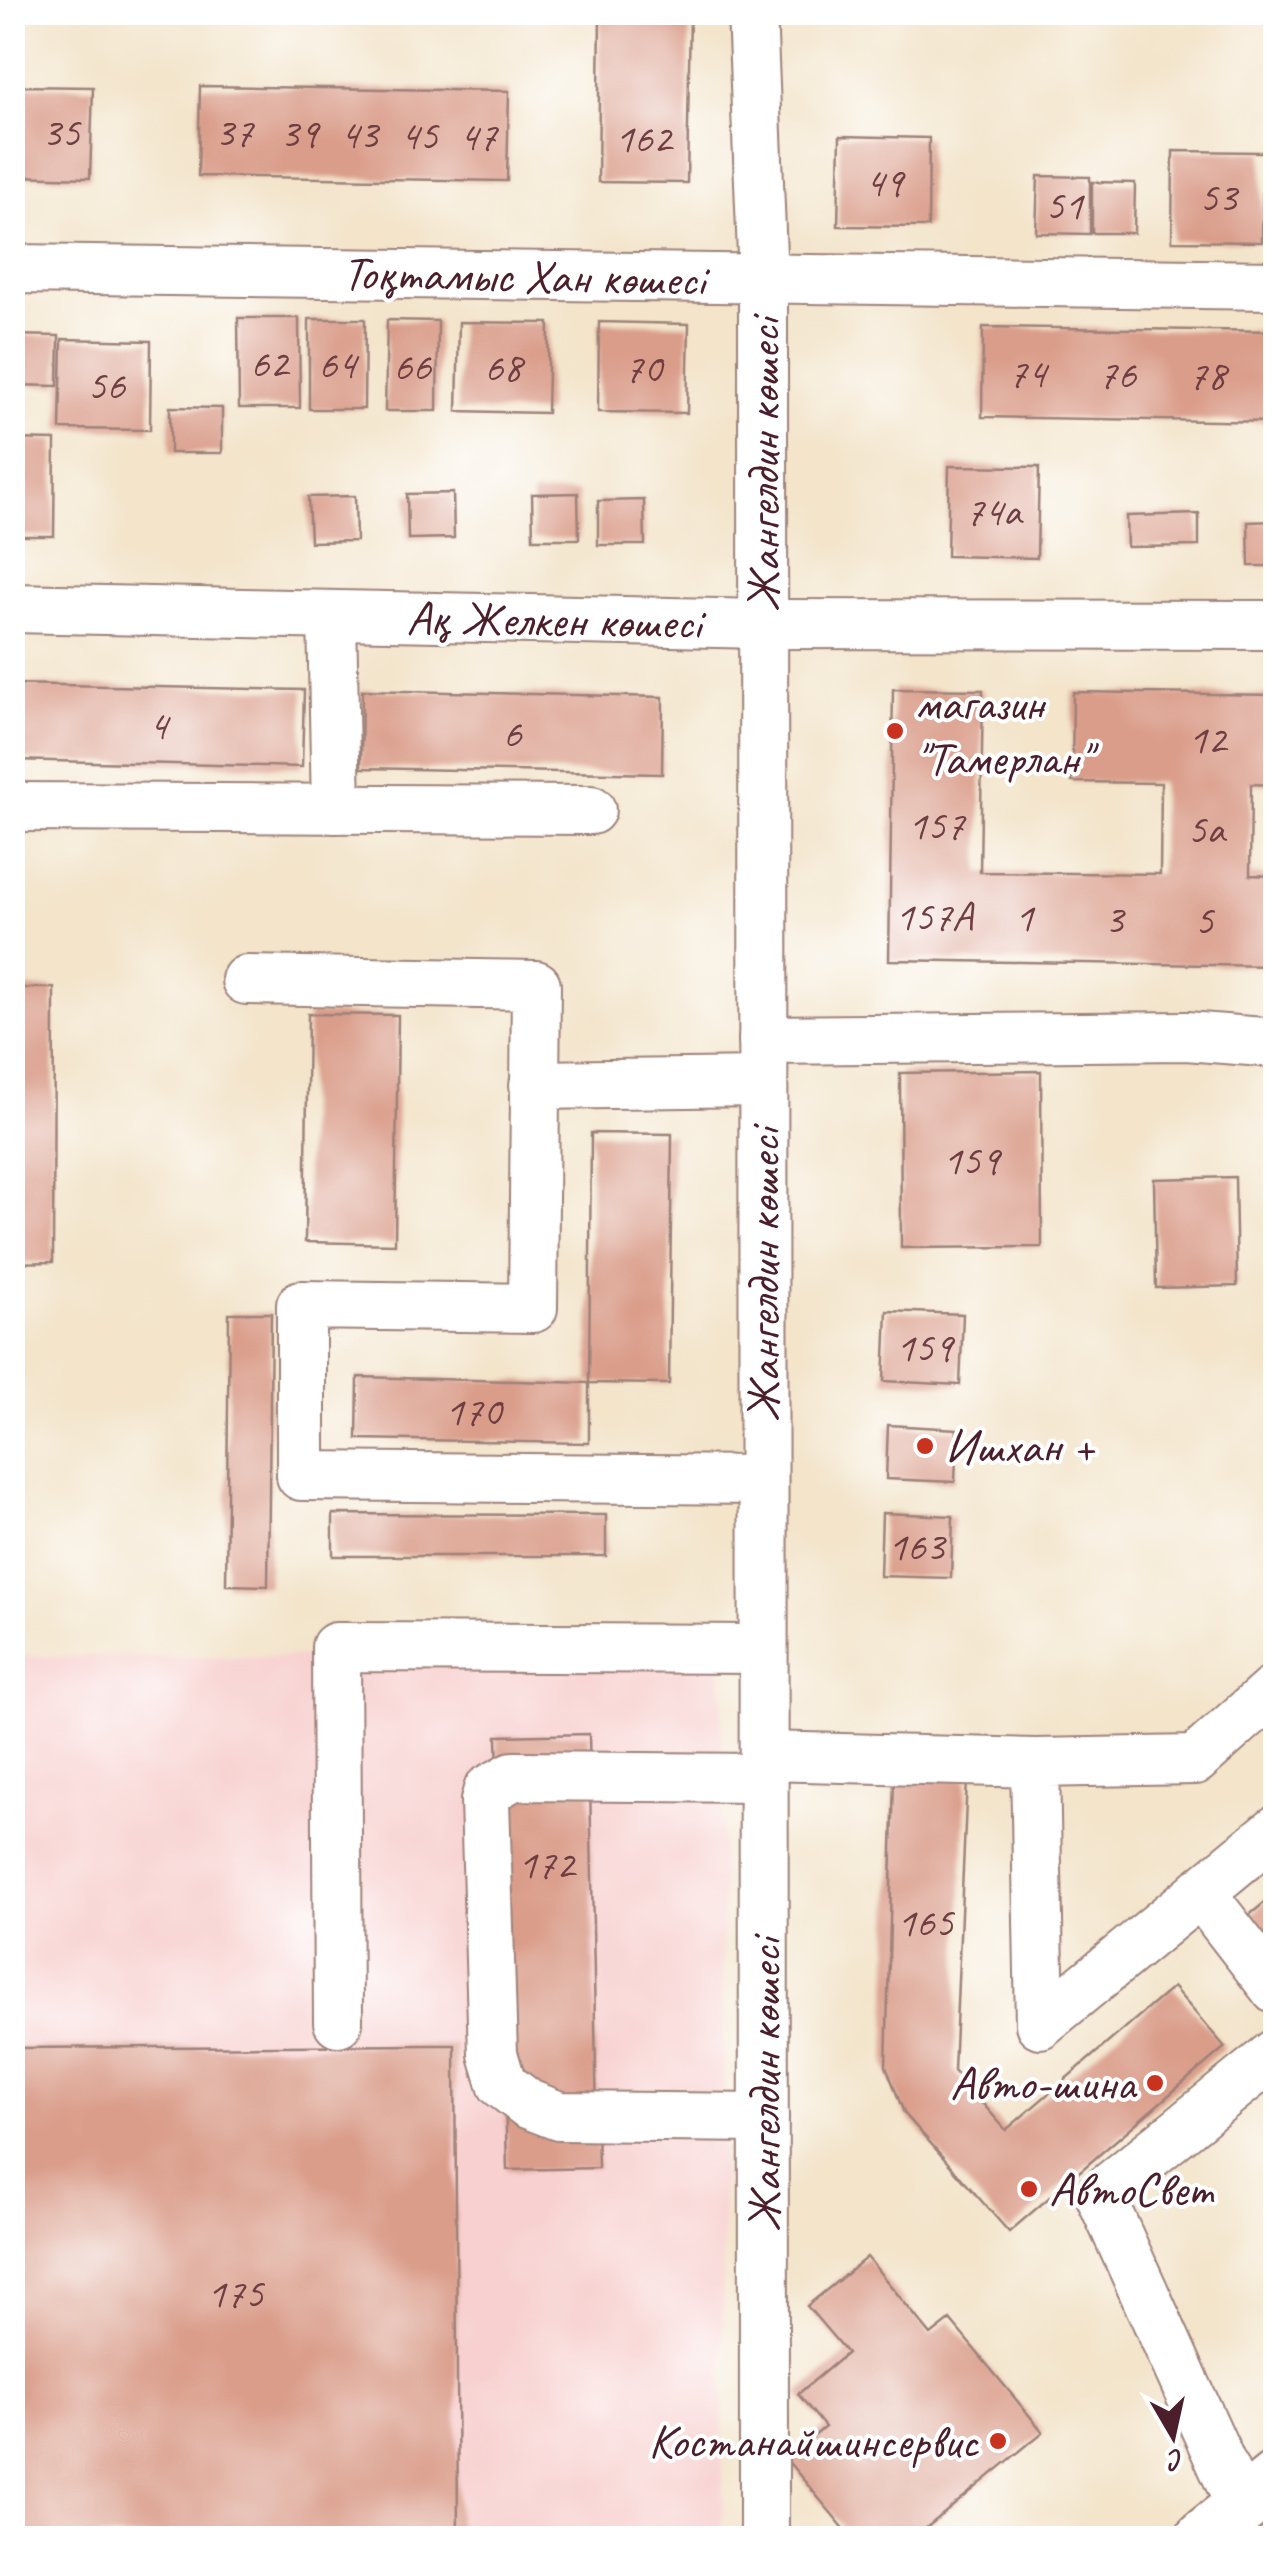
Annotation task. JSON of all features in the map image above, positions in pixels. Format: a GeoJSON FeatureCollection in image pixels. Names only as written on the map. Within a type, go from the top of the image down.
{"type":"FeatureCollection","features":[{"type":"Feature","properties":{"kind":"street","name":"Жангелдин көшесі"},"geometry":{"type":"LineString","coordinates":[[752,12],[763,280],[764,2538]]}},
{"type":"Feature","properties":{"kind":"street","name":"Тоқтамыс Хан көшесі"},"geometry":{"type":"LineString","coordinates":[[12,269],[1276,285]]}},
{"type":"Feature","properties":{"kind":"street","name":"Ақ Желкен көшесі"},"geometry":{"type":"LineString","coordinates":[[12,608],[763,624],[1276,625]]}},
{"type":"Feature","properties":{"kind":"street"},"geometry":{"type":"LineString","coordinates":[[332,615],[336,808]]}},
{"type":"Feature","properties":{"kind":"street"},"geometry":{"type":"LineString","coordinates":[[12,807],[590,810]]}},
{"type":"Feature","properties":{"kind":"street"},"geometry":{"type":"LineString","coordinates":[[246,980],[536,985],[533,1308],[301,1306],[301,1476],[764,1480]]}},
{"type":"Feature","properties":{"kind":"street"},"geometry":{"type":"LineString","coordinates":[[534,1086],[763,1061],[1186,1036],[1276,1044]]}},
{"type":"Feature","properties":{"kind":"street"},"geometry":{"type":"LineString","coordinates":[[338,2022],[336,1646],[764,1649]]}},
{"type":"Feature","properties":{"kind":"street"},"geometry":{"type":"LineString","coordinates":[[764,2118],[559,2116],[528,2104],[502,2084],[493,2054],[485,1801],[488,1790],[513,1776],[764,1767],[1195,1760],[1276,1688]]}},
{"type":"Feature","properties":{"kind":"street"},"geometry":{"type":"LineString","coordinates":[[1034,1763],[1040,2024],[1276,1830]]}},
{"type":"Feature","properties":{"kind":"street"},"geometry":{"type":"LineString","coordinates":[[1200,1892],[1276,1990]]}},
{"type":"Feature","properties":{"kind":"street"},"geometry":{"type":"LineString","coordinates":[[1240,2508],[1100,2195],[1276,2052]]}},
{"type":"Feature","properties":{"kind":"shaded area"},"geometry":{"type":"Polygon","coordinates":[[[13,1656],[722,1658],[723,2538],[13,2538],[13,1656]]]}},
{"type":"Feature","properties":{"kind":"building"},"geometry":{"type":"Polygon","coordinates":[[[600,12],[690,12],[687,183],[598,182],[600,12]]]}},
{"type":"Feature","properties":{"kind":"building"},"geometry":{"type":"Polygon","coordinates":[[[12,86],[93,87],[90,178],[12,176],[12,86]]]}},
{"type":"Feature","properties":{"kind":"building"},"geometry":{"type":"Polygon","coordinates":[[[200,86],[509,91],[507,181],[198,176],[200,86]]]}},
{"type":"Feature","properties":{"kind":"building"},"geometry":{"type":"Polygon","coordinates":[[[840,136],[929,138],[928,227],[838,226],[840,136]]]}},
{"type":"Feature","properties":{"kind":"building"},"geometry":{"type":"Polygon","coordinates":[[[1173,151],[1263,152],[1262,242],[1172,241],[1173,151]]]}},
{"type":"Feature","properties":{"kind":"building"},"geometry":{"type":"Polygon","coordinates":[[[1038,176],[1090,177],[1090,234],[1036,233],[1038,176]]]}},
{"type":"Feature","properties":{"kind":"building"},"geometry":{"type":"Polygon","coordinates":[[[1092,182],[1135,183],[1134,233],[1092,233],[1092,182]]]}},
{"type":"Feature","properties":{"kind":"building"},"geometry":{"type":"Polygon","coordinates":[[[238,318],[299,318],[300,408],[239,408],[238,318]]]}},
{"type":"Feature","properties":{"kind":"building"},"geometry":{"type":"Polygon","coordinates":[[[309,319],[365,319],[364,409],[309,409],[309,319]]]}},
{"type":"Feature","properties":{"kind":"building"},"geometry":{"type":"Polygon","coordinates":[[[387,320],[438,321],[437,411],[385,411],[387,320]]]}},
{"type":"Feature","properties":{"kind":"building"},"geometry":{"type":"Polygon","coordinates":[[[459,322],[549,323],[547,413],[457,411],[459,322]]]}},
{"type":"Feature","properties":{"kind":"building"},"geometry":{"type":"Polygon","coordinates":[[[599,322],[689,324],[687,413],[598,412],[599,322]]]}},
{"type":"Feature","properties":{"kind":"building"},"geometry":{"type":"Polygon","coordinates":[[[983,327],[1276,331],[1276,422],[982,417],[983,327]]]}},
{"type":"Feature","properties":{"kind":"building"},"geometry":{"type":"Polygon","coordinates":[[[12,335],[59,336],[58,386],[12,385],[12,335]]]}},
{"type":"Feature","properties":{"kind":"building"},"geometry":{"type":"Polygon","coordinates":[[[62,339],[151,341],[150,430],[60,429],[62,339]]]}},
{"type":"Feature","properties":{"kind":"building"},"geometry":{"type":"Polygon","coordinates":[[[170,407],[222,408],[222,453],[170,453],[170,407]]]}},
{"type":"Feature","properties":{"kind":"building"},"geometry":{"type":"Polygon","coordinates":[[[12,439],[55,440],[54,536],[12,536],[12,439]]]}},
{"type":"Feature","properties":{"kind":"building"},"geometry":{"type":"Polygon","coordinates":[[[949,466],[1039,467],[1037,558],[947,556],[949,466]]]}},
{"type":"Feature","properties":{"kind":"building"},"geometry":{"type":"Polygon","coordinates":[[[453,493],[454,538],[408,539],[407,494],[453,493]]]}},
{"type":"Feature","properties":{"kind":"building"},"geometry":{"type":"Polygon","coordinates":[[[578,493],[579,539],[533,539],[532,494],[578,493]]]}},
{"type":"Feature","properties":{"kind":"building"},"geometry":{"type":"Polygon","coordinates":[[[355,496],[356,541],[310,542],[308,497],[355,496]]]}},
{"type":"Feature","properties":{"kind":"building"},"geometry":{"type":"Polygon","coordinates":[[[644,500],[645,545],[598,545],[598,501],[644,500]]]}},
{"type":"Feature","properties":{"kind":"building"},"geometry":{"type":"Polygon","coordinates":[[[1199,514],[1199,546],[1127,547],[1126,516],[1199,514]]]}},
{"type":"Feature","properties":{"kind":"building"},"geometry":{"type":"Polygon","coordinates":[[[1276,521],[1276,566],[1249,566],[1248,522],[1276,521]]]}},
{"type":"Feature","properties":{"kind":"building"},"geometry":{"type":"Polygon","coordinates":[[[12,684],[304,690],[302,767],[12,760],[12,684]]]}},
{"type":"Feature","properties":{"kind":"building"},"geometry":{"type":"Polygon","coordinates":[[[893,689],[983,690],[980,872],[1160,874],[1161,783],[1072,782],[1073,692],[1276,695],[1276,785],[1251,784],[1250,875],[1276,876],[1276,966],[889,960],[893,689]]]}},
{"type":"Feature","properties":{"kind":"building"},"geometry":{"type":"Polygon","coordinates":[[[362,690],[663,697],[662,774],[361,768],[362,690]]]}},
{"type":"Feature","properties":{"kind":"building"},"geometry":{"type":"Polygon","coordinates":[[[12,988],[54,988],[53,1262],[12,1263],[12,988]]]}},
{"type":"Feature","properties":{"kind":"building"},"geometry":{"type":"Polygon","coordinates":[[[308,1014],[398,1015],[395,1244],[305,1242],[308,1014]]]}},
{"type":"Feature","properties":{"kind":"building"},"geometry":{"type":"Polygon","coordinates":[[[1041,1071],[1042,1247],[901,1248],[900,1073],[1041,1071]]]}},
{"type":"Feature","properties":{"kind":"building"},"geometry":{"type":"Polygon","coordinates":[[[591,1133],[672,1134],[669,1384],[589,1383],[591,1133]]]}},
{"type":"Feature","properties":{"kind":"building"},"geometry":{"type":"Polygon","coordinates":[[[1235,1177],[1237,1286],[1156,1288],[1154,1179],[1235,1177]]]}},
{"type":"Feature","properties":{"kind":"building"},"geometry":{"type":"Polygon","coordinates":[[[887,1311],[963,1314],[960,1385],[884,1381],[887,1311]]]}},
{"type":"Feature","properties":{"kind":"building"},"geometry":{"type":"Polygon","coordinates":[[[229,1313],[271,1313],[268,1586],[226,1585],[229,1313]]]}},
{"type":"Feature","properties":{"kind":"building"},"geometry":{"type":"Polygon","coordinates":[[[358,1377],[589,1383],[589,1443],[357,1439],[358,1377]]]}},
{"type":"Feature","properties":{"kind":"building"},"geometry":{"type":"Polygon","coordinates":[[[888,1425],[957,1429],[955,1482],[886,1479],[888,1425]]]}},
{"type":"Feature","properties":{"kind":"building"},"geometry":{"type":"Polygon","coordinates":[[[882,1513],[953,1516],[951,1578],[880,1576],[882,1513]]]}},
{"type":"Feature","properties":{"kind":"building"},"geometry":{"type":"Polygon","coordinates":[[[333,1514],[606,1515],[606,1556],[333,1556],[333,1514]]]}},
{"type":"Feature","properties":{"kind":"building"},"geometry":{"type":"Polygon","coordinates":[[[589,1734],[598,2168],[507,2170],[497,1736],[589,1734]]]}},
{"type":"Feature","properties":{"kind":"building"},"geometry":{"type":"Polygon","coordinates":[[[894,1778],[967,1779],[954,2071],[1006,2130],[1173,1987],[1225,2047],[1009,2232],[904,2113],[886,2066],[894,1778]]]}},
{"type":"Feature","properties":{"kind":"building"},"geometry":{"type":"Polygon","coordinates":[[[1276,1893],[1276,1964],[1241,1922],[1276,1893]]]}},
{"type":"Feature","properties":{"kind":"building"},"geometry":{"type":"Polygon","coordinates":[[[455,2045],[458,2538],[12,2538],[12,2048],[455,2045]]]}},
{"type":"Feature","properties":{"kind":"building"},"geometry":{"type":"Polygon","coordinates":[[[867,2257],[931,2335],[950,2320],[1043,2432],[914,2538],[852,2538],[786,2459],[825,2427],[798,2394],[847,2353],[807,2306],[867,2257]]]}},
{"type":"Feature","properties":{"kind":"place","name":"магазин \"Тамерлан\""},"geometry":{"type":"Point","coordinates":[895,731]}},
{"type":"Feature","properties":{"kind":"place","name":"Ишхан +"},"geometry":{"type":"Point","coordinates":[925,1446]}},
{"type":"Feature","properties":{"kind":"place","name":"Авто-шина"},"geometry":{"type":"Point","coordinates":[1155,2083]}},
{"type":"Feature","properties":{"kind":"place","name":"АвтоСвет"},"geometry":{"type":"Point","coordinates":[1029,2189]}},
{"type":"Feature","properties":{"kind":"place","name":"Костанайшинсервис"},"geometry":{"type":"Point","coordinates":[998,2441]}}]}
